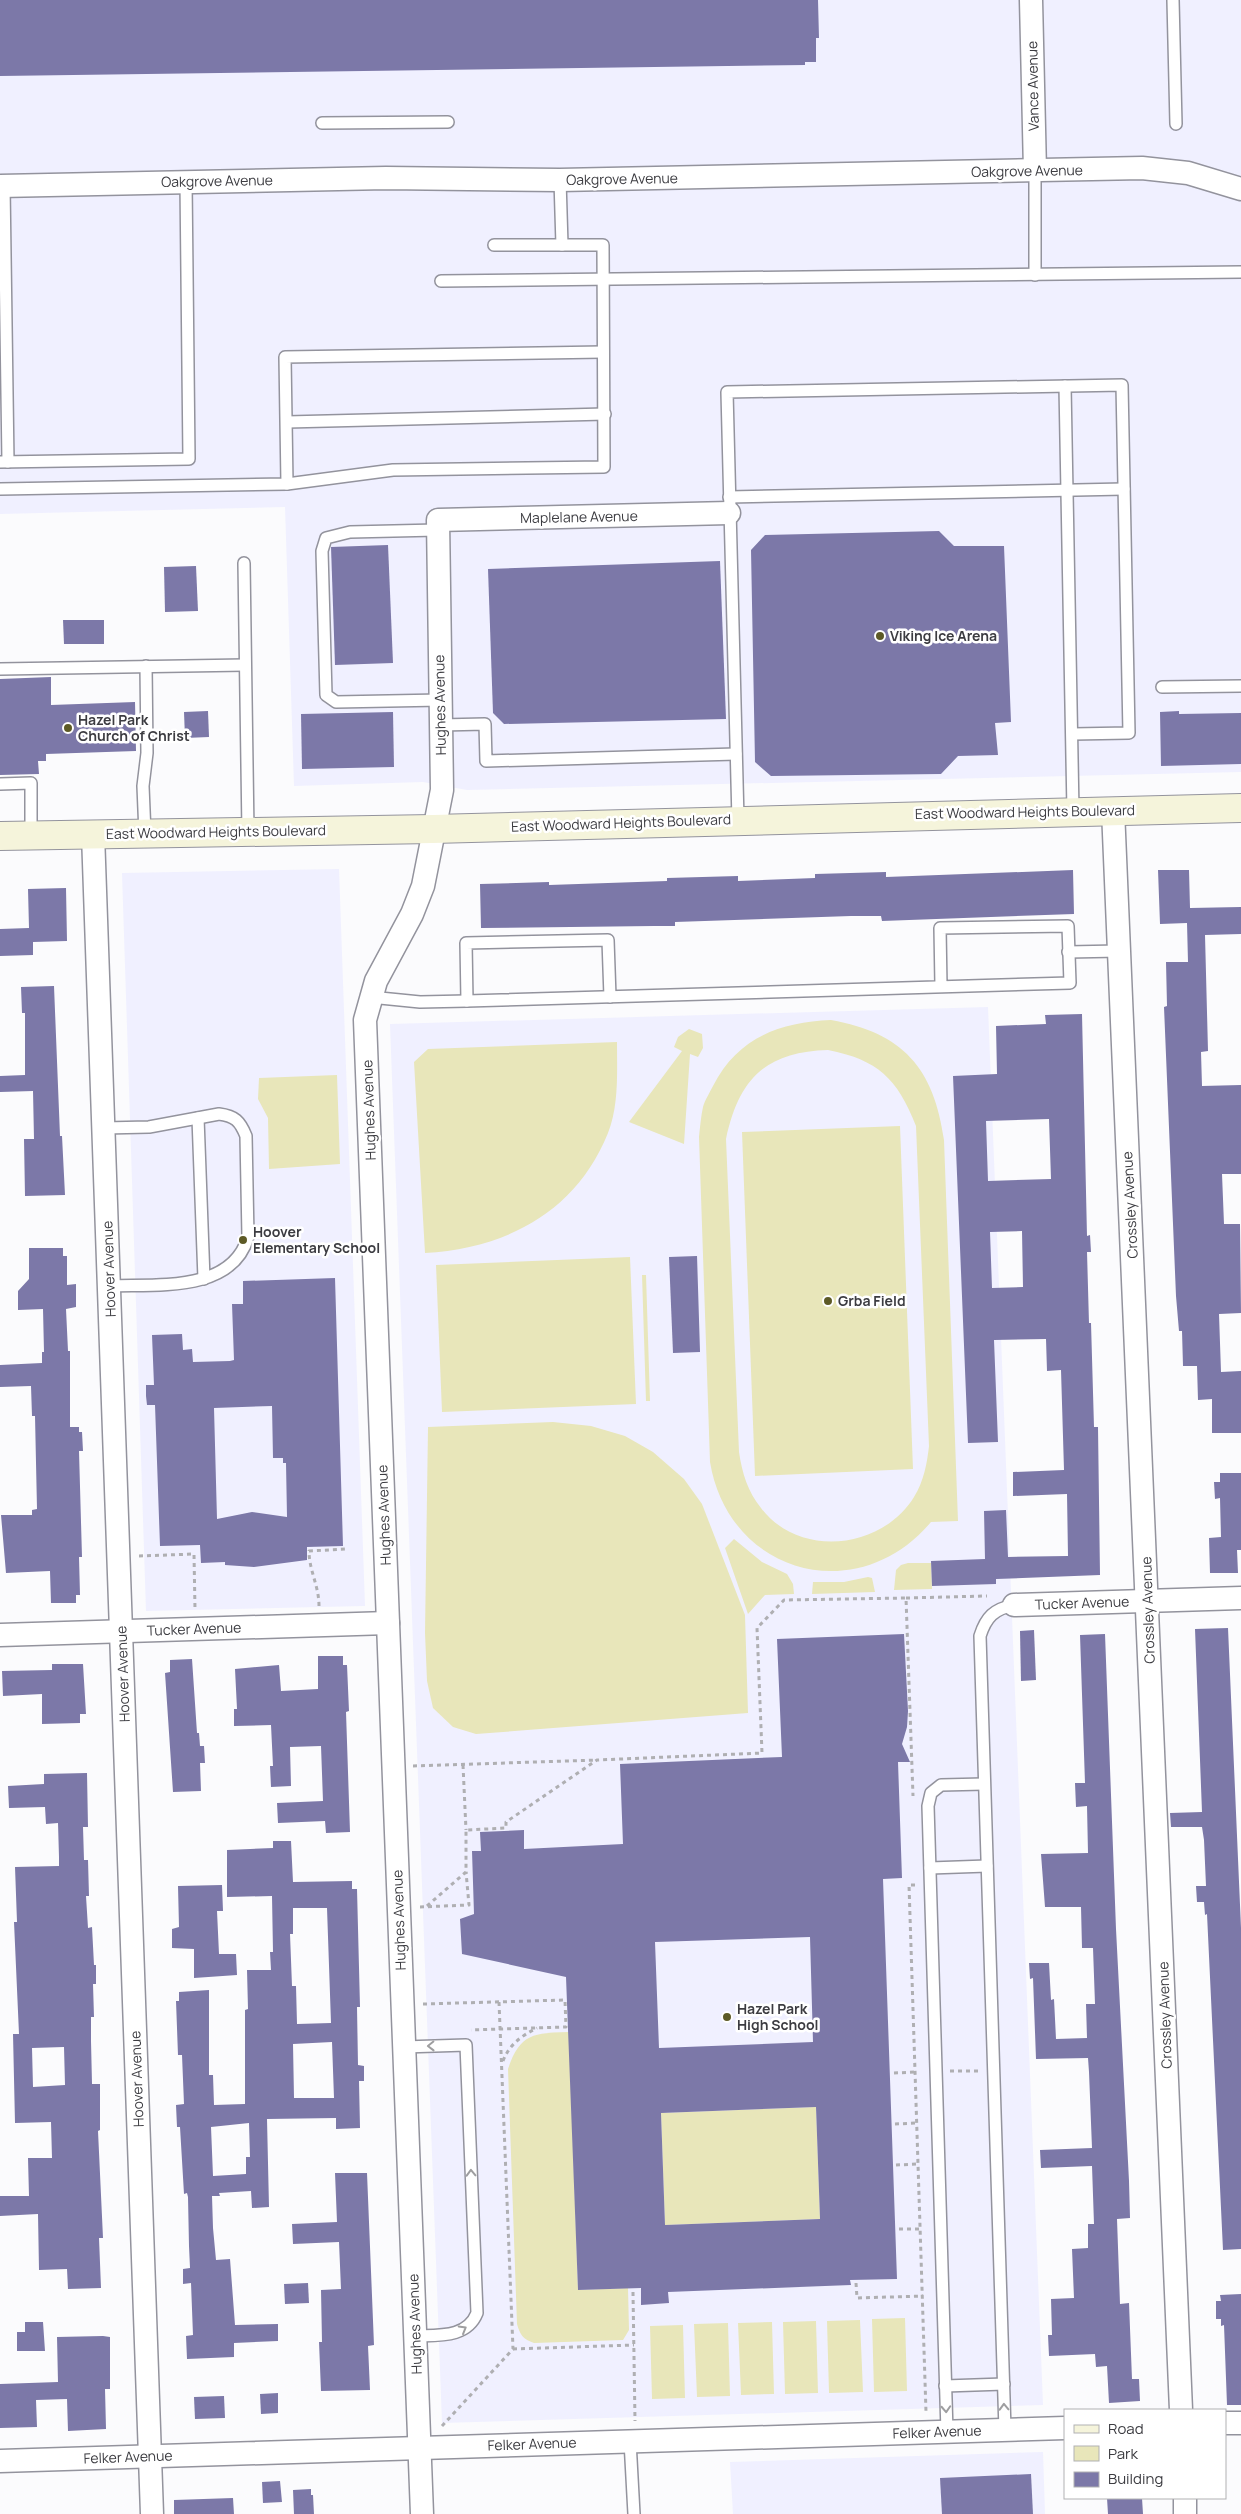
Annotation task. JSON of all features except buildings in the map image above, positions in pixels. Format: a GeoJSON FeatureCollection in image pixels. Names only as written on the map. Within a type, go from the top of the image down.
{"type":"FeatureCollection","features":[{"type":"Feature","properties":{"kind":"street","name":"Vance Avenue"},"geometry":{"type":"LineString","coordinates":[[1031,0],[1035,171]]}},
{"type":"Feature","properties":{"kind":"street","name":"Oakgrove Avenue"},"geometry":{"type":"LineString","coordinates":[[2,186],[386,178],[560,180],[1164,169],[1188,173],[1241,189]]}},
{"type":"Feature","properties":{"kind":"street","name":"Maplelane Avenue"},"geometry":{"type":"LineString","coordinates":[[437,530],[438,520],[729,505]]}},
{"type":"Feature","properties":{"kind":"street","name":"Hughes Avenue"},"geometry":{"type":"LineString","coordinates":[[422,2514],[365,1020],[376,981],[412,914],[423,886],[442,790],[437,530]]}},
{"type":"Feature","properties":{"kind":"street","name":"East Woodward Heights Boulevard"},"geometry":{"type":"LineString","coordinates":[[0,836],[433,829],[1241,808]]}},
{"type":"Feature","properties":{"kind":"street","name":"Crossley Avenue"},"geometry":{"type":"LineString","coordinates":[[1114,810],[1181,2409]]}},
{"type":"Feature","properties":{"kind":"street","name":"Hoover Avenue"},"geometry":{"type":"LineString","coordinates":[[93,834],[152,2514]]}},
{"type":"Feature","properties":{"kind":"street","name":"Tucker Avenue"},"geometry":{"type":"LineString","coordinates":[[1014,1605],[1241,1598]]}},
{"type":"Feature","properties":{"kind":"street","name":"Tucker Avenue"},"geometry":{"type":"LineString","coordinates":[[0,1635],[388,1622]]}},
{"type":"Feature","properties":{"kind":"street"},"geometry":{"type":"LineString","coordinates":[[1226,2423],[1241,2423]]}},
{"type":"Feature","properties":{"kind":"street","name":"Felker Avenue"},"geometry":{"type":"LineString","coordinates":[[0,2461],[419,2448],[632,2432],[947,2432],[1064,2428]]}},
{"type":"Feature","properties":{"kind":"street"},"geometry":{"type":"LineString","coordinates":[[1185,2499],[1185,2514]]}},
{"type":"Feature","properties":{"kind":"lane"},"geometry":{"type":"LineString","coordinates":[[1173,0],[1176,124]]}},
{"type":"Feature","properties":{"kind":"lane"},"geometry":{"type":"LineString","coordinates":[[322,123],[448,122]]}},
{"type":"Feature","properties":{"kind":"lane"},"geometry":{"type":"LineString","coordinates":[[1035,171],[1035,275]]}},
{"type":"Feature","properties":{"kind":"lane"},"geometry":{"type":"LineString","coordinates":[[560,180],[562,245]]}},
{"type":"Feature","properties":{"kind":"lane"},"geometry":{"type":"LineString","coordinates":[[2,186],[4,462],[189,459],[186,182]]}},
{"type":"Feature","properties":{"kind":"lane"},"geometry":{"type":"LineString","coordinates":[[0,489],[287,484],[393,470],[604,467],[603,245],[494,245]]}},
{"type":"Feature","properties":{"kind":"lane"},"geometry":{"type":"LineString","coordinates":[[441,281],[1241,272]]}},
{"type":"Feature","properties":{"kind":"lane"},"geometry":{"type":"LineString","coordinates":[[287,484],[285,357],[604,352]]}},
{"type":"Feature","properties":{"kind":"lane"},"geometry":{"type":"LineString","coordinates":[[738,820],[727,392],[1122,385],[1129,733],[1073,734]]}},
{"type":"Feature","properties":{"kind":"lane"},"geometry":{"type":"LineString","coordinates":[[1065,386],[1073,811]]}},
{"type":"Feature","properties":{"kind":"lane"},"geometry":{"type":"LineString","coordinates":[[287,422],[605,414]]}},
{"type":"Feature","properties":{"kind":"lane"},"geometry":{"type":"LineString","coordinates":[[729,505],[1124,489]]}},
{"type":"Feature","properties":{"kind":"lane"},"geometry":{"type":"LineString","coordinates":[[437,530],[350,532],[326,538],[322,551],[326,695],[336,702],[441,700]]}},
{"type":"Feature","properties":{"kind":"lane"},"geometry":{"type":"LineString","coordinates":[[244,563],[248,832]]}},
{"type":"Feature","properties":{"kind":"lane"},"geometry":{"type":"LineString","coordinates":[[0,669],[245,664]]}},
{"type":"Feature","properties":{"kind":"lane"},"geometry":{"type":"LineString","coordinates":[[145,834],[143,786],[147,754],[146,666]]}},
{"type":"Feature","properties":{"kind":"lane"},"geometry":{"type":"LineString","coordinates":[[1162,688],[1241,686]]}},
{"type":"Feature","properties":{"kind":"lane"},"geometry":{"type":"LineString","coordinates":[[441,725],[485,724],[486,761],[736,754]]}},
{"type":"Feature","properties":{"kind":"lane"},"geometry":{"type":"LineString","coordinates":[[0,784],[31,783],[31,835]]}},
{"type":"Feature","properties":{"kind":"lane"},"geometry":{"type":"LineString","coordinates":[[370,997],[420,1002],[1070,983],[1068,926],[940,928],[941,986]]}},
{"type":"Feature","properties":{"kind":"lane"},"geometry":{"type":"LineString","coordinates":[[467,1001],[466,944],[608,940],[610,997]]}},
{"type":"Feature","properties":{"kind":"lane"},"geometry":{"type":"LineString","coordinates":[[1068,952],[1119,951]]}},
{"type":"Feature","properties":{"kind":"lane"},"geometry":{"type":"LineString","coordinates":[[104,1128],[149,1127],[219,1114],[230,1116],[240,1122],[246,1136],[248,1237],[244,1251],[233,1265],[214,1276],[192,1282],[110,1286]]}},
{"type":"Feature","properties":{"kind":"lane"},"geometry":{"type":"LineString","coordinates":[[198,1118],[204,1279]]}},
{"type":"Feature","properties":{"kind":"lane"},"geometry":{"type":"LineString","coordinates":[[1006,2430],[980,1636],[984,1622],[994,1612],[1014,1605]]}},
{"type":"Feature","properties":{"kind":"lane"},"geometry":{"type":"LineString","coordinates":[[947,2432],[928,1806],[931,1793],[941,1785],[984,1784]]}},
{"type":"Feature","properties":{"kind":"lane"},"geometry":{"type":"LineString","coordinates":[[930,1868],[987,1866]]}},
{"type":"Feature","properties":{"kind":"lane"},"geometry":{"type":"LineString","coordinates":[[404,2047],[466,2045],[476,2313],[467,2328],[456,2333],[415,2336]]}},
{"type":"Feature","properties":{"kind":"lane"},"geometry":{"type":"LineString","coordinates":[[945,2386],[1004,2384]]}},
{"type":"Feature","properties":{"kind":"lane"},"geometry":{"type":"LineString","coordinates":[[632,2432],[634,2514]]}},
{"type":"Feature","properties":{"kind":"path"},"geometry":{"type":"LineString","coordinates":[[319,1611],[319,1594],[309,1563],[309,1551],[347,1549]]}},
{"type":"Feature","properties":{"kind":"path"},"geometry":{"type":"LineString","coordinates":[[139,1556],[194,1554],[195,1616]]}},
{"type":"Feature","properties":{"kind":"path"},"geometry":{"type":"LineString","coordinates":[[393,1767],[762,1753],[757,1628],[784,1600],[987,1596]]}},
{"type":"Feature","properties":{"kind":"path"},"geometry":{"type":"LineString","coordinates":[[906,1598],[913,1799]]}},
{"type":"Feature","properties":{"kind":"path"},"geometry":{"type":"LineString","coordinates":[[466,1830],[506,1828],[506,1822],[597,1760]]}},
{"type":"Feature","properties":{"kind":"path"},"geometry":{"type":"LineString","coordinates":[[420,1907],[469,1905],[466,1872],[463,1765]]}},
{"type":"Feature","properties":{"kind":"path"},"geometry":{"type":"LineString","coordinates":[[427,1906],[466,1872]]}},
{"type":"Feature","properties":{"kind":"path"},"geometry":{"type":"LineString","coordinates":[[915,1876],[915,1886],[909,1885],[926,2413]]}},
{"type":"Feature","properties":{"kind":"path"},"geometry":{"type":"LineString","coordinates":[[423,2004],[565,2000],[566,2027],[462,2030]]}},
{"type":"Feature","properties":{"kind":"path"},"geometry":{"type":"LineString","coordinates":[[500,2002],[513,2349]]}},
{"type":"Feature","properties":{"kind":"path"},"geometry":{"type":"LineString","coordinates":[[502,2064],[514,2042],[523,2034],[538,2028]]}},
{"type":"Feature","properties":{"kind":"path"},"geometry":{"type":"LineString","coordinates":[[895,2124],[917,2123]]}},
{"type":"Feature","properties":{"kind":"path"},"geometry":{"type":"LineString","coordinates":[[896,2165],[918,2164]]}},
{"type":"Feature","properties":{"kind":"path"},"geometry":{"type":"LineString","coordinates":[[899,2229],[920,2229]]}},
{"type":"Feature","properties":{"kind":"path"},"geometry":{"type":"LineString","coordinates":[[856,2283],[857,2298],[923,2296]]}},
{"type":"Feature","properties":{"kind":"path"},"geometry":{"type":"LineString","coordinates":[[632,2432],[633,2292]]}},
{"type":"Feature","properties":{"kind":"path"},"geometry":{"type":"LineString","coordinates":[[439,2428],[513,2349],[634,2345]]}},
{"type":"Feature","properties":{"kind":"shaded area"},"geometry":{"type":"Polygon","coordinates":[[[0,0],[1241,0],[1241,772],[467,790],[423,782],[294,786],[285,507],[0,514],[0,0]]]}},
{"type":"Feature","properties":{"kind":"shaded area","name":"Hoover Elementary School"},"geometry":{"type":"Polygon","coordinates":[[[339,869],[365,1606],[146,1611],[122,873],[339,869]]]}},
{"type":"Feature","properties":{"kind":"shaded area","name":"Hazel Park High School"},"geometry":{"type":"Polygon","coordinates":[[[988,1007],[1043,2405],[442,2423],[390,1024],[988,1007]]]}},
{"type":"Feature","properties":{"kind":"shaded area"},"geometry":{"type":"Polygon","coordinates":[[[1043,2452],[1045,2514],[733,2514],[730,2462],[1043,2452]]]}},
{"type":"Feature","properties":{"kind":"green space"},"geometry":{"type":"Polygon","coordinates":[[[831,1020],[878,1034],[896,1045],[911,1058],[923,1074],[932,1093],[944,1140],[958,1521],[931,1522],[901,1549],[868,1565],[834,1571],[800,1567],[769,1554],[742,1531],[722,1501],[710,1462],[699,1137],[703,1107],[723,1069],[747,1045],[778,1029],[812,1021],[831,1020]],[[828,1050],[806,1052],[787,1056],[771,1063],[747,1085],[732,1118],[726,1139],[739,1452],[742,1467],[746,1482],[756,1502],[777,1524],[797,1535],[818,1541],[840,1541],[862,1537],[882,1528],[900,1514],[914,1497],[923,1478],[929,1446],[916,1126],[909,1109],[893,1083],[873,1066],[845,1054],[828,1050]]]}},
{"type":"Feature","properties":{"kind":"green space"},"geometry":{"type":"Polygon","coordinates":[[[689,1029],[702,1034],[703,1048],[698,1057],[690,1054],[684,1144],[629,1122],[682,1051],[674,1047],[678,1037],[689,1029]]]}},
{"type":"Feature","properties":{"kind":"green space"},"geometry":{"type":"Polygon","coordinates":[[[617,1042],[617,1088],[612,1122],[594,1161],[577,1184],[558,1204],[535,1221],[510,1234],[455,1250],[425,1253],[414,1062],[428,1049],[617,1042]]]}},
{"type":"Feature","properties":{"kind":"green space"},"geometry":{"type":"Polygon","coordinates":[[[337,1075],[340,1164],[269,1169],[268,1118],[258,1099],[259,1078],[337,1075]]]}},
{"type":"Feature","properties":{"kind":"green space","name":"Grba Field"},"geometry":{"type":"Polygon","coordinates":[[[900,1126],[913,1469],[755,1476],[742,1132],[900,1126]]]}},
{"type":"Feature","properties":{"kind":"green space"},"geometry":{"type":"Polygon","coordinates":[[[630,1257],[636,1404],[442,1412],[436,1265],[630,1257]]]}},
{"type":"Feature","properties":{"kind":"green space"},"geometry":{"type":"Polygon","coordinates":[[[642,1275],[646,1275],[650,1401],[646,1401],[642,1275]]]}},
{"type":"Feature","properties":{"kind":"green space"},"geometry":{"type":"Polygon","coordinates":[[[553,1422],[591,1426],[625,1436],[653,1452],[684,1479],[702,1504],[745,1615],[748,1713],[476,1734],[453,1727],[433,1708],[427,1681],[425,1633],[428,1427],[553,1422]]]}},
{"type":"Feature","properties":{"kind":"green space"},"geometry":{"type":"Polygon","coordinates":[[[734,1539],[762,1562],[787,1574],[793,1584],[794,1594],[765,1595],[748,1614],[725,1548],[734,1539]]]}},
{"type":"Feature","properties":{"kind":"green space"},"geometry":{"type":"Polygon","coordinates":[[[908,1563],[931,1563],[932,1589],[894,1590],[896,1570],[901,1565],[908,1563]]]}},
{"type":"Feature","properties":{"kind":"green space"},"geometry":{"type":"Polygon","coordinates":[[[868,1577],[872,1578],[875,1592],[812,1594],[813,1582],[844,1582],[868,1577]]]}},
{"type":"Feature","properties":{"kind":"green space"},"geometry":{"type":"Polygon","coordinates":[[[569,2032],[578,2290],[628,2288],[629,2330],[623,2340],[534,2343],[522,2336],[517,2324],[508,2069],[518,2048],[530,2037],[546,2033],[569,2032]]]}},
{"type":"Feature","properties":{"kind":"green space"},"geometry":{"type":"Polygon","coordinates":[[[816,2107],[820,2219],[665,2225],[661,2113],[816,2107]]]}},
{"type":"Feature","properties":{"kind":"green space"},"geometry":{"type":"Polygon","coordinates":[[[905,2318],[907,2391],[874,2392],[872,2319],[905,2318]]]}},
{"type":"Feature","properties":{"kind":"green space"},"geometry":{"type":"Polygon","coordinates":[[[860,2320],[863,2392],[829,2393],[827,2321],[860,2320]]]}},
{"type":"Feature","properties":{"kind":"green space"},"geometry":{"type":"Polygon","coordinates":[[[816,2321],[818,2393],[785,2394],[783,2322],[816,2321]]]}},
{"type":"Feature","properties":{"kind":"green space"},"geometry":{"type":"Polygon","coordinates":[[[772,2322],[774,2394],[741,2395],[738,2323],[772,2322]]]}},
{"type":"Feature","properties":{"kind":"green space"},"geometry":{"type":"Polygon","coordinates":[[[728,2323],[730,2396],[697,2397],[694,2324],[728,2323]]]}},
{"type":"Feature","properties":{"kind":"green space"},"geometry":{"type":"Polygon","coordinates":[[[683,2325],[685,2398],[652,2399],[650,2326],[683,2325]]]}},
{"type":"Feature","properties":{"kind":"place","name":"Viking Ice Arena"},"geometry":{"type":"Point","coordinates":[880,636]}},
{"type":"Feature","properties":{"kind":"place","name":"Hazel Park Church of Christ"},"geometry":{"type":"Point","coordinates":[68,728]}},
{"type":"Feature","properties":{"kind":"place","name":"Hoover Elementary School"},"geometry":{"type":"Point","coordinates":[243,1240]}},
{"type":"Feature","properties":{"kind":"place","name":"Grba Field"},"geometry":{"type":"Point","coordinates":[828,1301]}},
{"type":"Feature","properties":{"kind":"place","name":"Hazel Park High School"},"geometry":{"type":"Point","coordinates":[727,2017]}}]}
